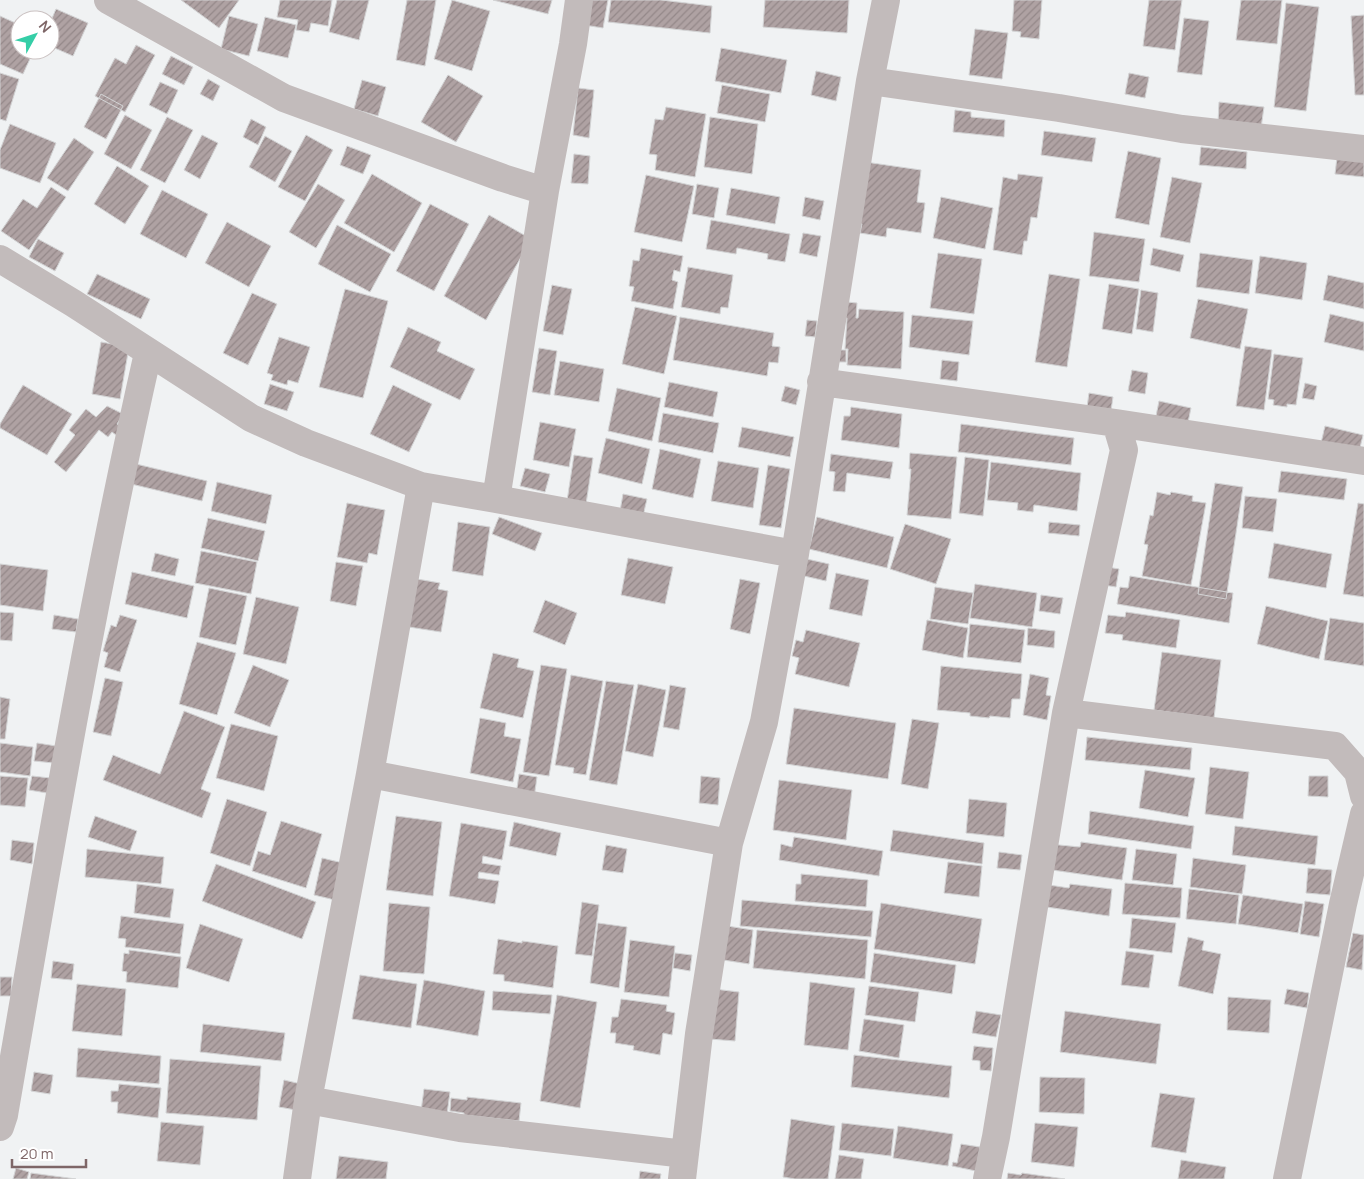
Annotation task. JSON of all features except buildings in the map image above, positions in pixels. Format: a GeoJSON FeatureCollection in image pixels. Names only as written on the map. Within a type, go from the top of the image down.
{"type":"FeatureCollection","features":[{"type":"Feature","properties":{"kind":"street"},"geometry":{"type":"LineString","coordinates":[[108,0],[284,98],[503,178],[545,191]]}},
{"type":"Feature","properties":{"kind":"street"},"geometry":{"type":"LineString","coordinates":[[496,499],[545,191],[573,44],[579,0]]}},
{"type":"Feature","properties":{"kind":"street"},"geometry":{"type":"LineString","coordinates":[[308,1100],[684,1167],[700,1034],[729,843],[764,722],[795,554],[870,81],[886,0]]}},
{"type":"Feature","properties":{"kind":"street"},"geometry":{"type":"LineString","coordinates":[[870,81],[1059,108],[1182,129],[1364,149]]}},
{"type":"Feature","properties":{"kind":"street"},"geometry":{"type":"LineString","coordinates":[[0,259],[252,418],[306,443],[421,486],[795,554]]}},
{"type":"Feature","properties":{"kind":"street"},"geometry":{"type":"LineString","coordinates":[[0,1127],[6,1105],[66,760],[123,464],[148,353]]}},
{"type":"Feature","properties":{"kind":"street"},"geometry":{"type":"LineString","coordinates":[[821,382],[1160,429],[1364,461]]}},
{"type":"Feature","properties":{"kind":"street"},"geometry":{"type":"LineString","coordinates":[[987,1179],[996,1137],[1066,713],[1124,450],[1116,423]]}},
{"type":"Feature","properties":{"kind":"street"},"geometry":{"type":"LineString","coordinates":[[1124,450],[1160,429]]}},
{"type":"Feature","properties":{"kind":"street"},"geometry":{"type":"LineString","coordinates":[[296,1179],[308,1100],[370,774],[421,486]]}},
{"type":"Feature","properties":{"kind":"street"},"geometry":{"type":"LineString","coordinates":[[1066,713],[1335,746],[1358,772],[1364,796]]}},
{"type":"Feature","properties":{"kind":"street"},"geometry":{"type":"LineString","coordinates":[[370,774],[729,843]]}},
{"type":"Feature","properties":{"kind":"street"},"geometry":{"type":"LineString","coordinates":[[1287,1179],[1343,904],[1364,814]]}}]}
